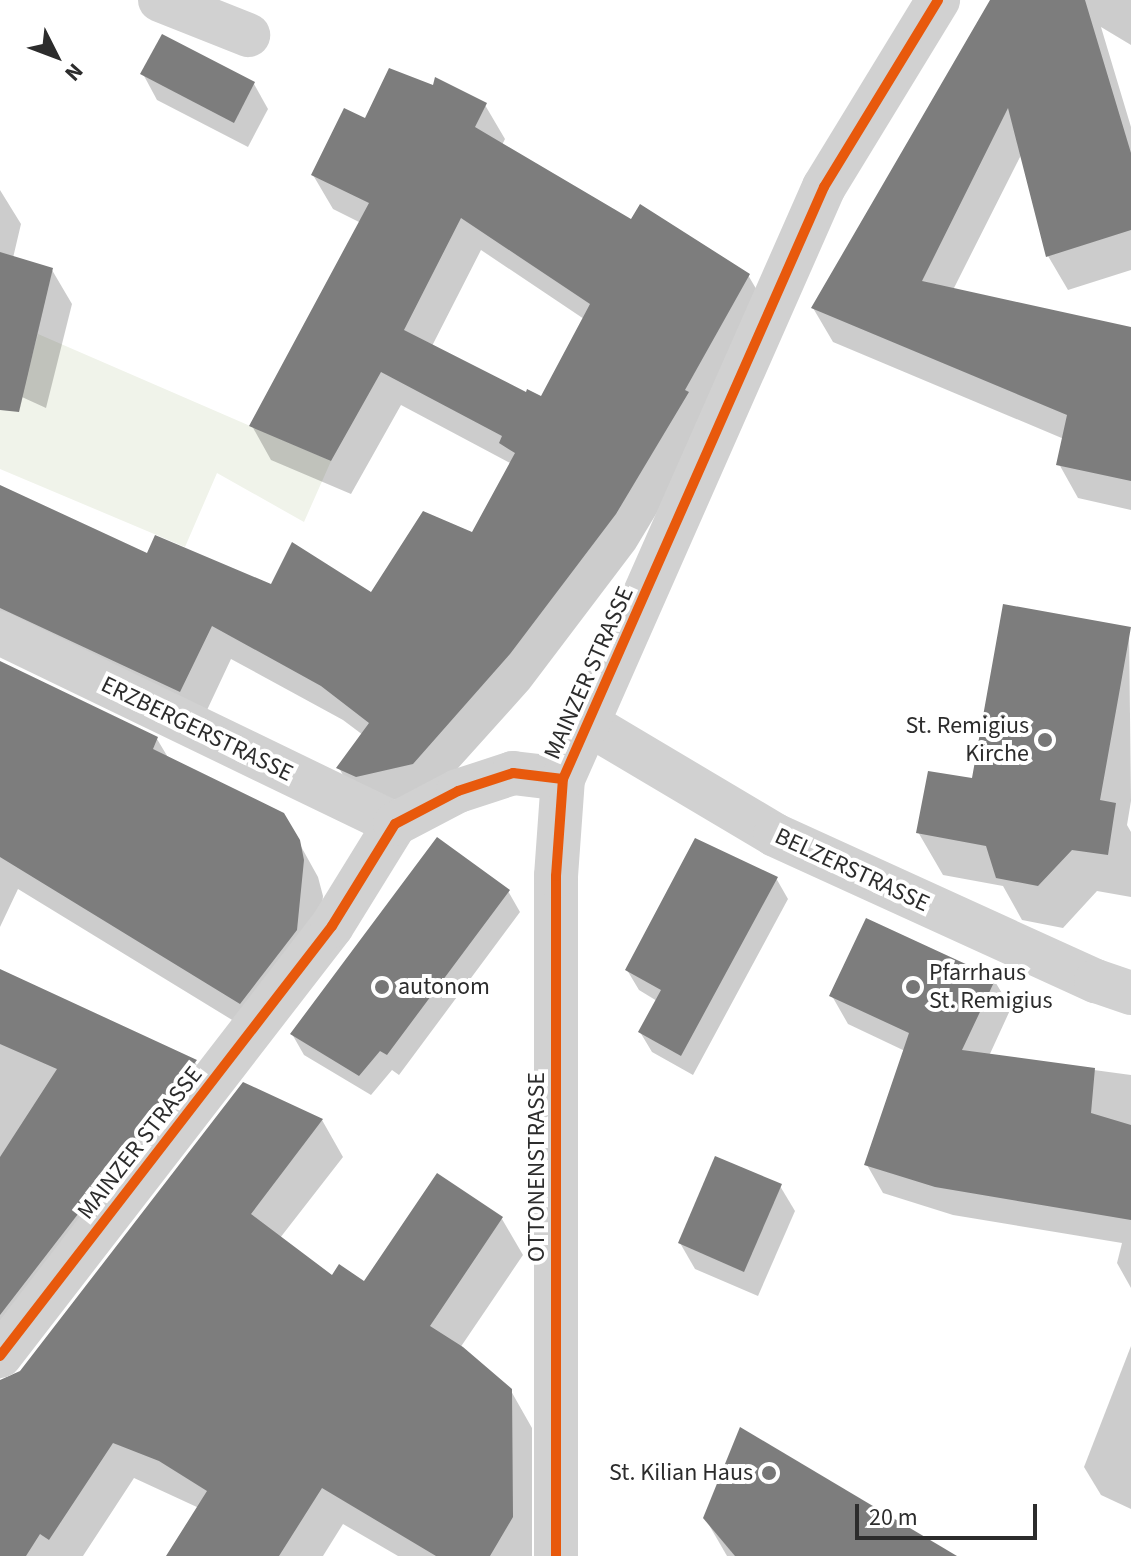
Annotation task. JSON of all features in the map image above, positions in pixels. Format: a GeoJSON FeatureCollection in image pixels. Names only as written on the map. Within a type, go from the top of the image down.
{"type":"FeatureCollection","features":[{"type":"Feature","properties":{"kind":"street"},"geometry":{"type":"LineString","coordinates":[[160,0],[248,35]]}},
{"type":"Feature","properties":{"kind":"street","name":"MAINZER STRASSE"},"geometry":{"type":"LineString","coordinates":[[0,1356],[332,926],[395,824],[458,791],[513,773],[563,779],[585,722],[636,616],[824,187],[938,0]]}},
{"type":"Feature","properties":{"kind":"street","name":"ERZBERGERSTRASSE"},"geometry":{"type":"LineString","coordinates":[[0,633],[395,824]]}},
{"type":"Feature","properties":{"kind":"street","name":"BELZERSTRASSE"},"geometry":{"type":"LineString","coordinates":[[585,722],[775,835],[1096,981],[1131,993]]}},
{"type":"Feature","properties":{"kind":"street","name":"OTTONENSTRASSE"},"geometry":{"type":"LineString","coordinates":[[556,1556],[556,876],[563,779]]}},
{"type":"Feature","properties":{"kind":"shaded area"},"geometry":{"type":"Polygon","coordinates":[[[38,334],[331,461],[304,522],[217,473],[185,547],[0,469],[0,363],[27,375],[38,334]]]}},
{"type":"Feature","properties":{"kind":"building"},"geometry":{"type":"Polygon","coordinates":[[[990,0],[1085,0],[1131,153],[1131,230],[1046,257],[1008,108],[922,281],[1131,327],[1131,481],[1056,465],[1067,415],[811,308],[990,0]]]}},
{"type":"Feature","properties":{"kind":"building"},"geometry":{"type":"Polygon","coordinates":[[[162,34],[255,82],[234,123],[140,74],[162,34]]]}},
{"type":"Feature","properties":{"kind":"building"},"geometry":{"type":"Polygon","coordinates":[[[389,68],[433,85],[435,77],[487,103],[475,127],[631,219],[640,204],[750,274],[685,390],[689,392],[616,514],[510,654],[413,764],[356,777],[336,768],[369,723],[321,686],[212,626],[180,692],[0,608],[0,485],[147,553],[155,535],[271,584],[292,542],[371,592],[423,511],[472,532],[515,453],[499,443],[502,436],[381,372],[331,461],[249,426],[369,203],[311,175],[344,108],[365,118],[389,68]],[[461,218],[404,330],[526,392],[527,389],[541,396],[590,304],[461,218]]]}},
{"type":"Feature","properties":{"kind":"building"},"geometry":{"type":"Polygon","coordinates":[[[0,252],[53,268],[19,412],[0,410],[0,252]]]}},
{"type":"Feature","properties":{"kind":"building","name":"St. Remigius Kirche"},"geometry":{"type":"Polygon","coordinates":[[[1003,604],[1131,627],[1100,800],[1116,803],[1108,855],[1072,850],[1038,886],[996,878],[986,846],[916,833],[928,771],[972,778],[1003,604]]]}},
{"type":"Feature","properties":{"kind":"building"},"geometry":{"type":"Polygon","coordinates":[[[0,661],[158,737],[153,749],[284,813],[300,840],[304,860],[297,930],[240,1004],[0,857],[0,661]]]}},
{"type":"Feature","properties":{"kind":"building"},"geometry":{"type":"Polygon","coordinates":[[[437,837],[510,890],[387,1055],[380,1051],[359,1076],[290,1034],[437,837]]]}},
{"type":"Feature","properties":{"kind":"building"},"geometry":{"type":"Polygon","coordinates":[[[695,838],[778,877],[681,1056],[638,1032],[661,990],[625,970],[695,838]]]}},
{"type":"Feature","properties":{"kind":"building"},"geometry":{"type":"Polygon","coordinates":[[[866,918],[996,978],[962,1050],[1095,1068],[1091,1113],[1131,1125],[1131,1220],[935,1187],[864,1165],[909,1033],[829,996],[866,918]]]}},
{"type":"Feature","properties":{"kind":"building"},"geometry":{"type":"Polygon","coordinates":[[[0,969],[197,1060],[0,1315],[0,1157],[57,1069],[0,1044],[0,969]]]}},
{"type":"Feature","properties":{"kind":"building"},"geometry":{"type":"Polygon","coordinates":[[[243,1082],[323,1119],[251,1214],[332,1275],[339,1264],[364,1281],[437,1173],[503,1217],[430,1326],[463,1347],[512,1389],[513,1517],[490,1556],[436,1556],[322,1488],[279,1556],[166,1556],[207,1491],[159,1461],[113,1443],[49,1540],[40,1534],[26,1556],[0,1556],[0,1380],[20,1371],[243,1082]]]}},
{"type":"Feature","properties":{"kind":"building"},"geometry":{"type":"Polygon","coordinates":[[[715,1156],[782,1184],[744,1272],[678,1243],[715,1156]]]}},
{"type":"Feature","properties":{"kind":"building","name":"St. Kilian Haus"},"geometry":{"type":"Polygon","coordinates":[[[740,1427],[957,1556],[735,1556],[703,1518],[740,1427]]]}},
{"type":"Feature","properties":{"kind":"cycle path"},"geometry":{"type":"LineString","coordinates":[[556,1556],[556,876],[563,779],[824,187],[938,0]]}},
{"type":"Feature","properties":{"kind":"cycle path"},"geometry":{"type":"LineString","coordinates":[[0,1356],[332,926],[395,824],[458,791],[513,773],[563,779]]}},
{"type":"Feature","properties":{"kind":"place","name":"St. Remigius Kirche"},"geometry":{"type":"Point","coordinates":[1045,740]}},
{"type":"Feature","properties":{"kind":"place","name":"autonom"},"geometry":{"type":"Point","coordinates":[382,987]}},
{"type":"Feature","properties":{"kind":"place","name":"Pfarrhaus St. Remigius"},"geometry":{"type":"Point","coordinates":[913,987]}},
{"type":"Feature","properties":{"kind":"place","name":"St. Kilian Haus"},"geometry":{"type":"Point","coordinates":[769,1473]}}]}
